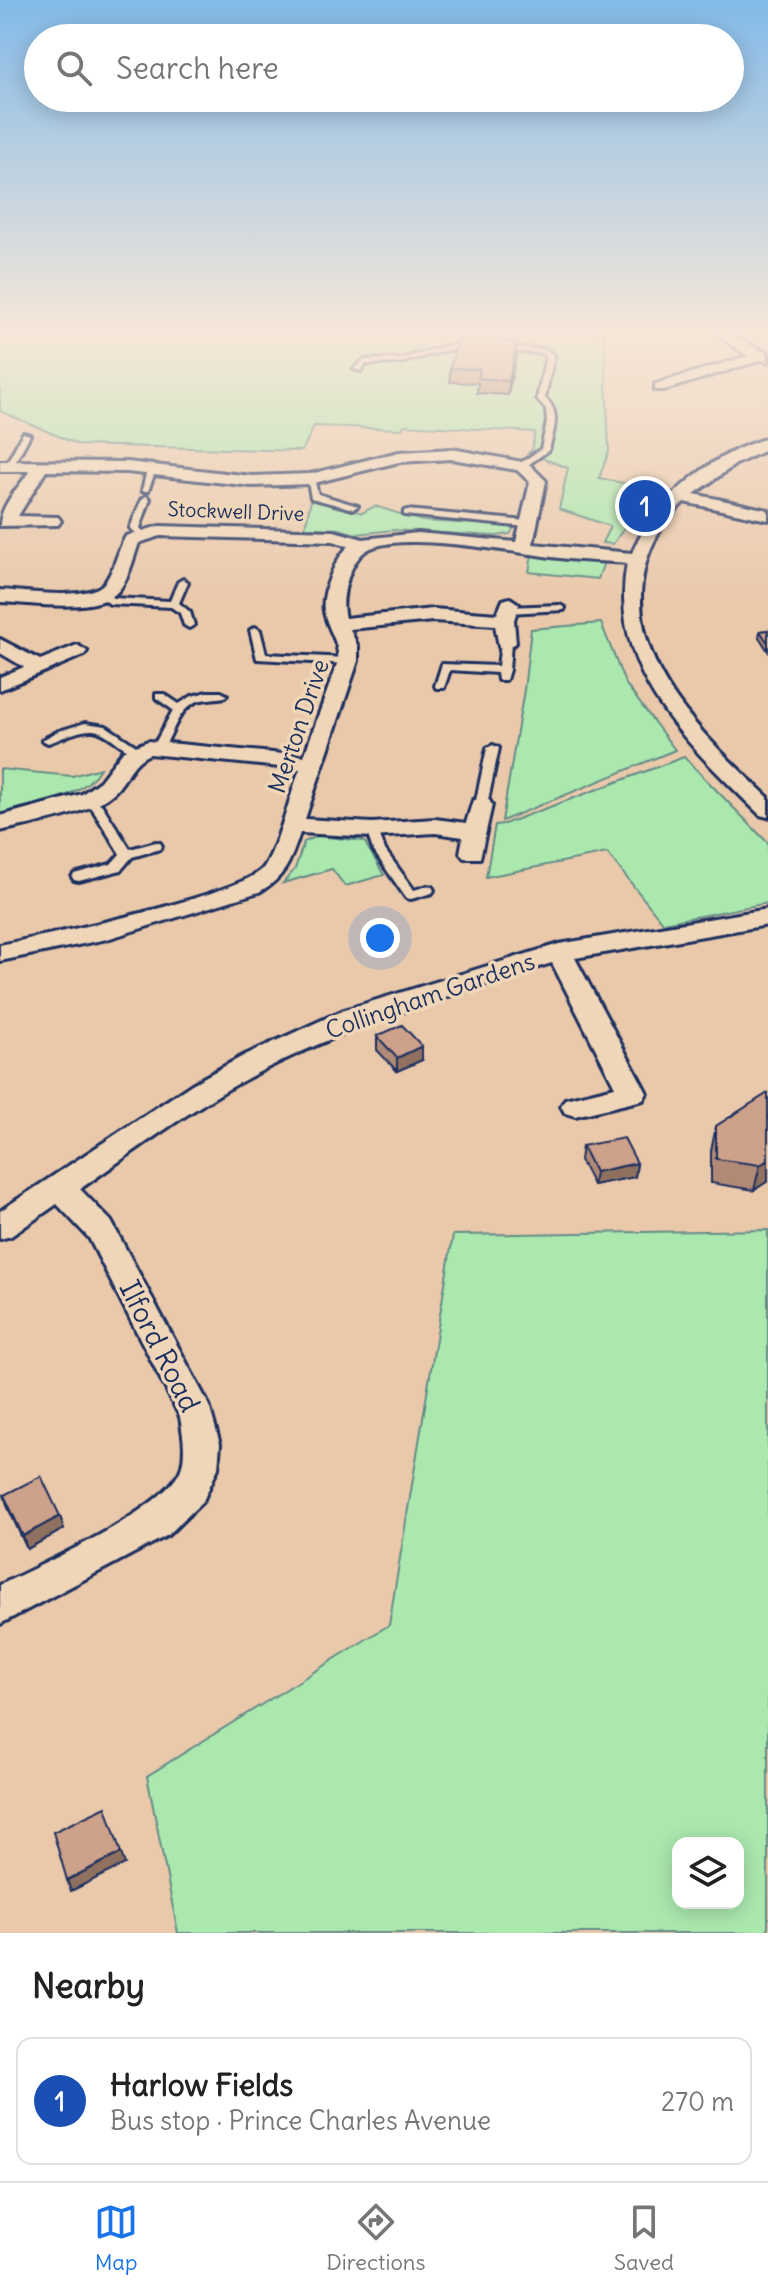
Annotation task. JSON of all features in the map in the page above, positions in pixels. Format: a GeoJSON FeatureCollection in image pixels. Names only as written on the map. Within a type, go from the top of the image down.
{"type":"FeatureCollection","features":[{"type":"Feature","properties":{"kind":"street"},"geometry":{"type":"LineString","coordinates":[[768,443],[722,464],[680,496],[657,519],[644,537],[635,559],[631,615],[654,679],[702,742],[768,810]]}},
{"type":"Feature","properties":{"kind":"street"},"geometry":{"type":"LineString","coordinates":[[5,466],[156,470],[224,480],[310,479],[399,457],[477,456],[522,466],[538,481],[523,548]]}},
{"type":"Feature","properties":{"kind":"street"},"geometry":{"type":"LineString","coordinates":[[4,521],[41,467]]}},
{"type":"Feature","properties":{"kind":"street"},"geometry":{"type":"LineString","coordinates":[[680,496],[768,515]]}},
{"type":"Feature","properties":{"kind":"street"},"geometry":{"type":"LineString","coordinates":[[4,521],[52,521]]}},
{"type":"Feature","properties":{"kind":"street","name":"Stockwell Drive"},"geometry":{"type":"LineString","coordinates":[[101,594],[109,590],[132,540],[141,534],[159,531],[334,536],[362,544]]}},
{"type":"Feature","properties":{"kind":"street"},"geometry":{"type":"LineString","coordinates":[[362,544],[396,538],[440,538],[635,559]]}},
{"type":"Feature","properties":{"kind":"street","name":"Merton Drive"},"geometry":{"type":"LineString","coordinates":[[0,953],[98,933],[250,887],[267,878],[276,868],[348,661],[348,646],[333,602],[353,551],[362,544]]}},
{"type":"Feature","properties":{"kind":"street"},"geometry":{"type":"LineString","coordinates":[[0,596],[77,598],[101,594]]}},
{"type":"Feature","properties":{"kind":"street"},"geometry":{"type":"LineString","coordinates":[[339,624],[507,611],[506,643]]}},
{"type":"Feature","properties":{"kind":"street"},"geometry":{"type":"LineString","coordinates":[[0,645],[39,667]]}},
{"type":"Feature","properties":{"kind":"street"},"geometry":{"type":"LineString","coordinates":[[0,684],[77,651]]}},
{"type":"Feature","properties":{"kind":"street"},"geometry":{"type":"LineString","coordinates":[[0,824],[102,791],[127,756],[136,750],[159,747],[310,763]]}},
{"type":"Feature","properties":{"kind":"street"},"geometry":{"type":"LineString","coordinates":[[291,825],[372,830],[435,826],[474,842],[481,805]]}},
{"type":"Feature","properties":{"kind":"street","name":"Collingham Gardens"},"geometry":{"type":"LineString","coordinates":[[0,1227],[60,1189],[148,1126],[255,1062],[368,1012],[559,952],[768,917]]}},
{"type":"Feature","properties":{"kind":"street"},"geometry":{"type":"LineString","coordinates":[[559,952],[633,1093],[575,1106]]}},
{"type":"Feature","properties":{"kind":"street","name":"Ilford Road"},"geometry":{"type":"LineString","coordinates":[[0,1605],[161,1521],[187,1492],[197,1475],[201,1458],[203,1442],[197,1416],[100,1230],[82,1208],[60,1189]]}},
{"type":"Feature","properties":{"kind":"lane"},"geometry":{"type":"LineString","coordinates":[[522,466],[545,450],[551,422]]}},
{"type":"Feature","properties":{"kind":"lane"},"geometry":{"type":"LineString","coordinates":[[5,466],[26,435]]}},
{"type":"Feature","properties":{"kind":"lane"},"geometry":{"type":"LineString","coordinates":[[141,534],[135,528],[150,474],[156,470]]}},
{"type":"Feature","properties":{"kind":"lane"},"geometry":{"type":"LineString","coordinates":[[310,479],[314,496],[353,506]]}},
{"type":"Feature","properties":{"kind":"lane"},"geometry":{"type":"LineString","coordinates":[[407,513],[527,524]]}},
{"type":"Feature","properties":{"kind":"lane"},"geometry":{"type":"LineString","coordinates":[[174,604],[183,582]]}},
{"type":"Feature","properties":{"kind":"lane"},"geometry":{"type":"LineString","coordinates":[[101,594],[110,601],[174,604],[185,612],[189,625]]}},
{"type":"Feature","properties":{"kind":"lane"},"geometry":{"type":"LineString","coordinates":[[507,611],[560,608]]}},
{"type":"Feature","properties":{"kind":"lane"},"geometry":{"type":"LineString","coordinates":[[255,630],[261,657],[348,661]]}},
{"type":"Feature","properties":{"kind":"lane"},"geometry":{"type":"LineString","coordinates":[[440,686],[446,666],[503,674],[506,643]]}},
{"type":"Feature","properties":{"kind":"lane"},"geometry":{"type":"LineString","coordinates":[[159,747],[178,708],[201,695],[221,695]]}},
{"type":"Feature","properties":{"kind":"lane"},"geometry":{"type":"LineString","coordinates":[[160,696],[178,708]]}},
{"type":"Feature","properties":{"kind":"lane"},"geometry":{"type":"LineString","coordinates":[[48,740],[81,726],[97,725],[136,750]]}},
{"type":"Feature","properties":{"kind":"lane"},"geometry":{"type":"LineString","coordinates":[[481,805],[493,748]]}},
{"type":"Feature","properties":{"kind":"lane"},"geometry":{"type":"LineString","coordinates":[[87,798],[98,808],[127,854]]}},
{"type":"Feature","properties":{"kind":"lane"},"geometry":{"type":"LineString","coordinates":[[372,830],[379,850],[411,895],[427,890]]}},
{"type":"Feature","properties":{"kind":"lane"},"geometry":{"type":"LineString","coordinates":[[79,877],[116,867],[127,854],[156,846]]}},
{"type":"Feature","properties":{"kind":"green space"},"geometry":{"type":"Polygon","coordinates":[[[26,422],[608,422],[609,451],[599,478],[656,490],[633,515],[613,544],[602,543],[610,526],[559,509],[568,468],[528,453],[532,450],[535,432],[404,425],[402,429],[314,426],[302,451],[79,445],[26,422]]]}},
{"type":"Feature","properties":{"kind":"green space"},"geometry":{"type":"Polygon","coordinates":[[[311,500],[324,500],[362,513],[375,506],[422,521],[515,526],[510,534],[496,536],[393,530],[357,534],[339,529],[305,528],[311,500]]]}},
{"type":"Feature","properties":{"kind":"green space"},"geometry":{"type":"Polygon","coordinates":[[[532,554],[604,562],[598,579],[529,572],[532,554]]]}},
{"type":"Feature","properties":{"kind":"green space"},"geometry":{"type":"Polygon","coordinates":[[[601,623],[625,683],[675,750],[502,821],[531,629],[601,623]]]}},
{"type":"Feature","properties":{"kind":"green space"},"geometry":{"type":"Polygon","coordinates":[[[684,757],[768,843],[768,903],[663,923],[607,853],[486,877],[495,825],[684,757]]]}},
{"type":"Feature","properties":{"kind":"green space"},"geometry":{"type":"Polygon","coordinates":[[[100,768],[92,779],[69,794],[0,814],[0,769],[72,776],[100,768]]]}},
{"type":"Feature","properties":{"kind":"green space"},"geometry":{"type":"Polygon","coordinates":[[[318,836],[364,841],[384,875],[345,886],[332,869],[283,883],[295,869],[304,842],[318,836]]]}},
{"type":"Feature","properties":{"kind":"green space"},"geometry":{"type":"Polygon","coordinates":[[[768,1230],[768,1933],[178,1933],[147,1776],[389,1625],[453,1235],[768,1230]]]}},
{"type":"Feature","properties":{"kind":"building"},"geometry":{"type":"Polygon","coordinates":[[[768,630],[768,643],[760,631],[768,630]]]}},
{"type":"Feature","properties":{"kind":"building"},"geometry":{"type":"Polygon","coordinates":[[[402,1025],[422,1046],[397,1058],[377,1036],[402,1025]]]}},
{"type":"Feature","properties":{"kind":"building"},"geometry":{"type":"Polygon","coordinates":[[[768,1093],[768,1160],[760,1165],[716,1159],[716,1126],[768,1093]]]}},
{"type":"Feature","properties":{"kind":"building"},"geometry":{"type":"Polygon","coordinates":[[[624,1138],[637,1163],[595,1172],[582,1146],[624,1138]]]}},
{"type":"Feature","properties":{"kind":"building"},"geometry":{"type":"Polygon","coordinates":[[[41,1476],[60,1516],[23,1536],[4,1495],[41,1476]]]}},
{"type":"Feature","properties":{"kind":"building"},"geometry":{"type":"Polygon","coordinates":[[[106,1807],[121,1853],[67,1880],[53,1832],[106,1807]]]}},
{"type":"Feature","properties":{"kind":"place","name":"Harlow Fields"},"geometry":{"type":"Point","coordinates":[645,506]}}]}
